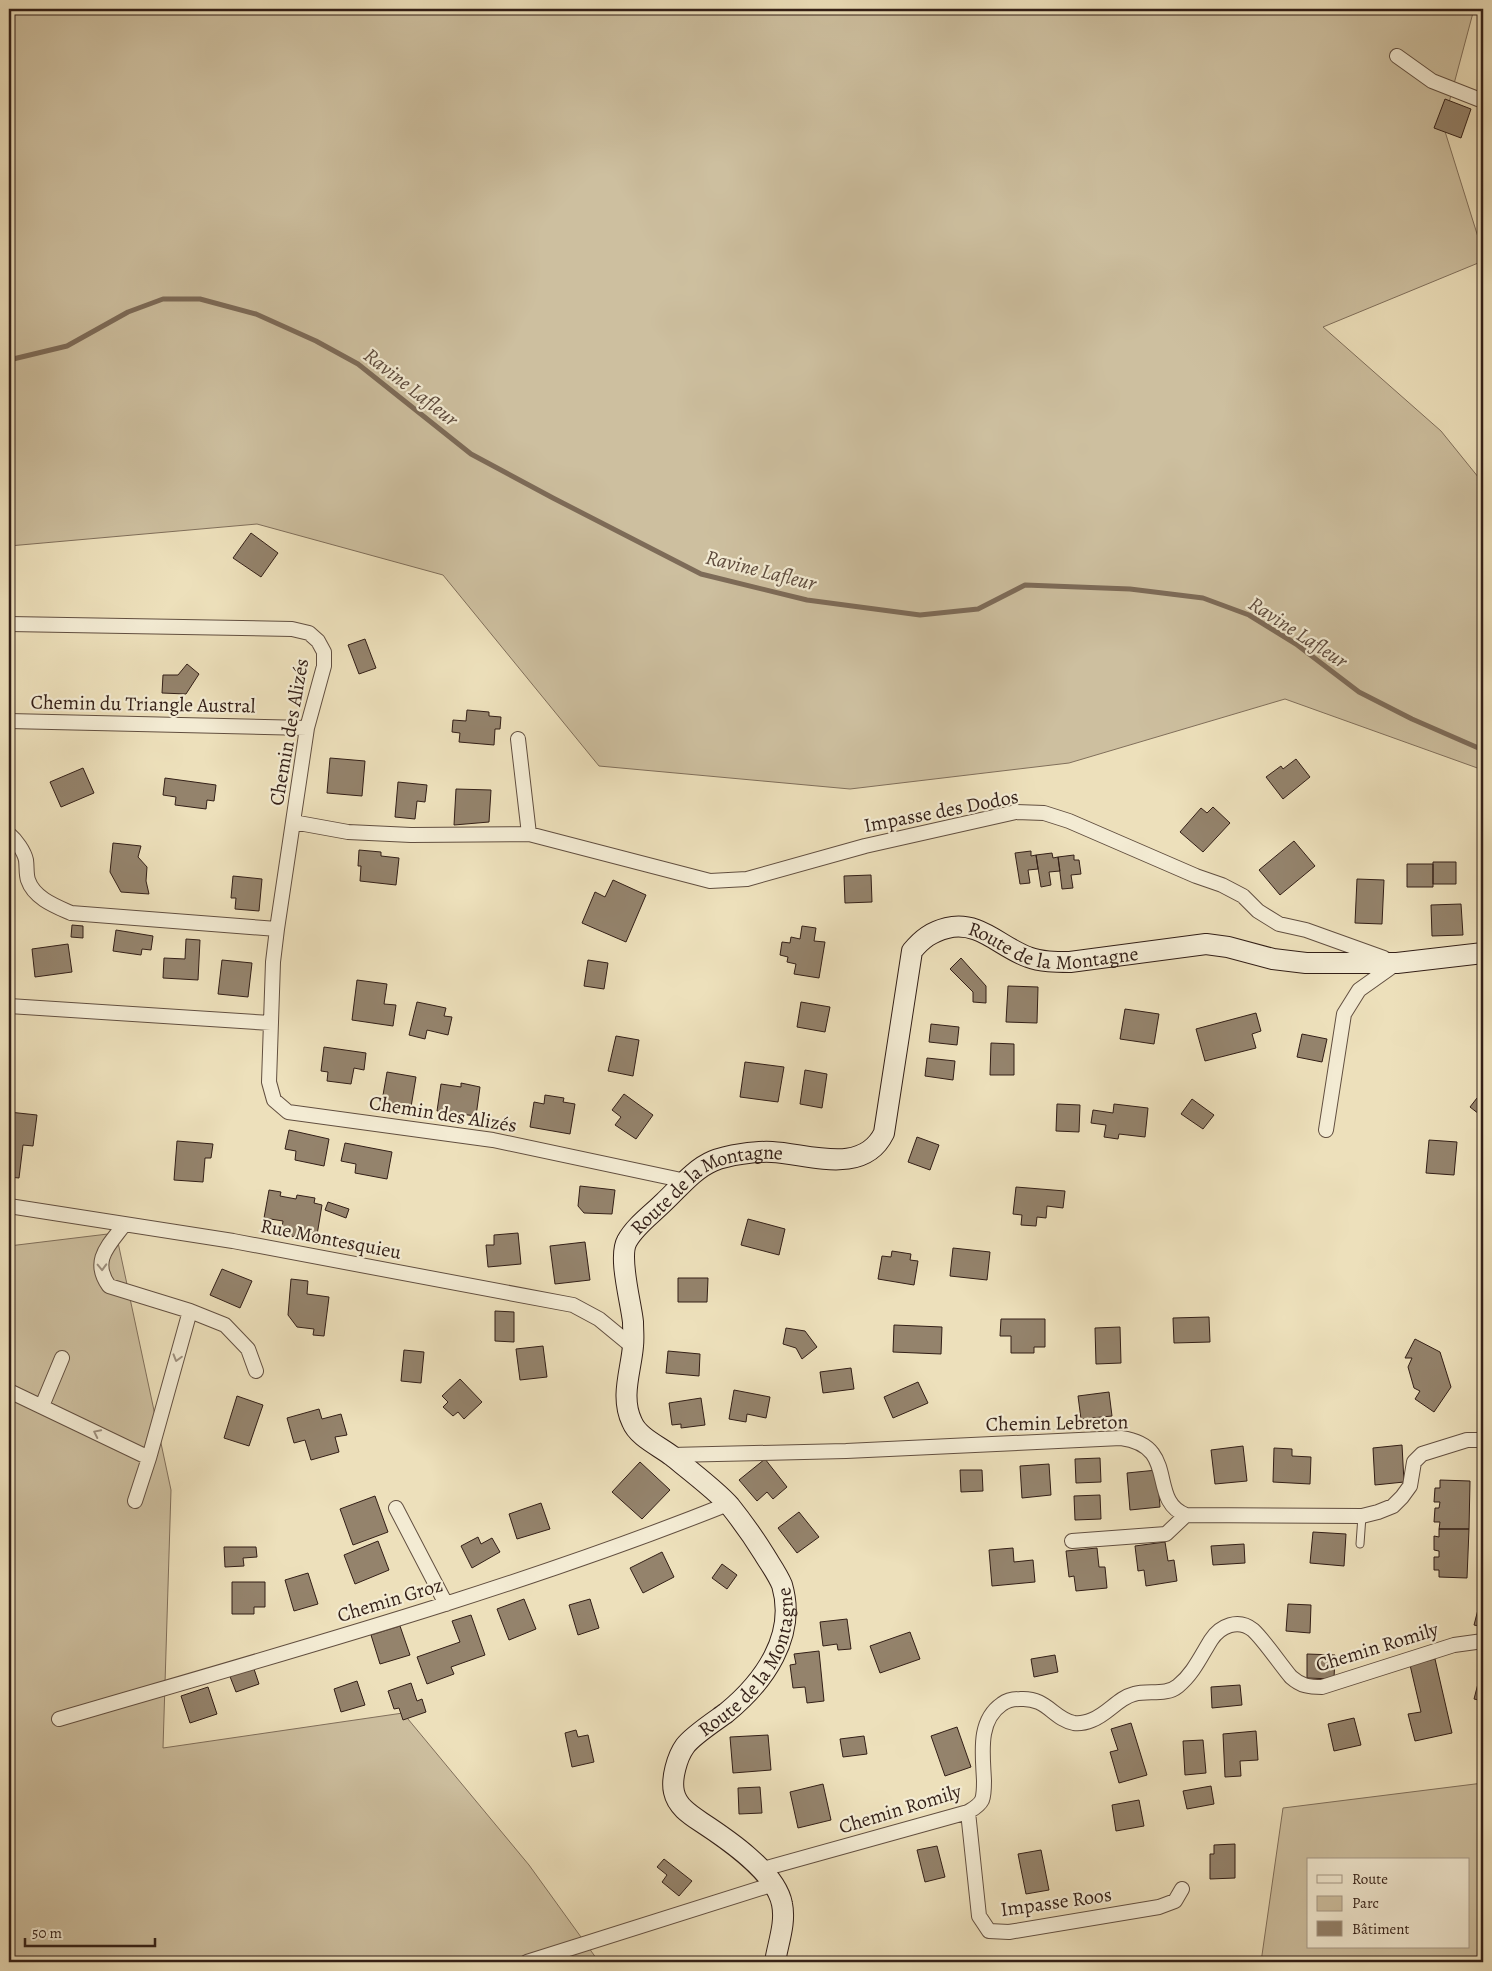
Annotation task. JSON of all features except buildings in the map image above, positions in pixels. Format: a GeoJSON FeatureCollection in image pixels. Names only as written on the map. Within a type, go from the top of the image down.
{"type":"FeatureCollection","features":[{"type":"Feature","properties":{"kind":"main road","name":"Route de la Montagne"},"geometry":{"type":"LineString","coordinates":[[768,1876],[719,1834],[686,1811],[678,1802],[673,1790],[677,1765],[685,1746],[733,1707],[753,1686],[778,1651],[784,1631],[786,1606],[781,1583],[752,1536],[728,1504],[632,1424],[626,1391],[633,1347],[631,1303],[623,1252],[627,1240],[697,1170],[714,1160],[769,1151],[848,1159],[870,1152],[879,1144],[884,1133],[912,951],[929,934],[940,930],[966,926],[980,931],[1028,957],[1048,962],[1070,962],[1206,944],[1228,947],[1273,959],[1306,963],[1397,963],[1483,953]]}},
{"type":"Feature","properties":{"kind":"main road"},"geometry":{"type":"LineString","coordinates":[[768,1876],[782,1903],[783,1925],[775,1962]]}},
{"type":"Feature","properties":{"kind":"street"},"geometry":{"type":"LineString","coordinates":[[1397,56],[1432,81],[1483,101]]}},
{"type":"Feature","properties":{"kind":"street","name":"Chemin des Alizés"},"geometry":{"type":"LineString","coordinates":[[9,624],[292,629],[309,633],[318,641],[324,652],[324,666],[307,728],[277,929],[271,1023],[269,1082],[274,1100],[288,1112],[493,1140],[686,1181]]}},
{"type":"Feature","properties":{"kind":"street","name":"Chemin du Triangle Austral"},"geometry":{"type":"LineString","coordinates":[[9,721],[307,728]]}},
{"type":"Feature","properties":{"kind":"street"},"geometry":{"type":"LineString","coordinates":[[518,738],[530,834]]}},
{"type":"Feature","properties":{"kind":"street","name":"Impasse des Dodos"},"geometry":{"type":"LineString","coordinates":[[293,822],[357,832],[411,835],[530,834],[710,881],[747,879],[865,846],[1016,812],[1044,813],[1069,821],[1196,876],[1222,885],[1243,896],[1258,911],[1279,924],[1306,930],[1397,963]]}},
{"type":"Feature","properties":{"kind":"street"},"geometry":{"type":"LineString","coordinates":[[9,834],[17,843],[26,860],[27,878],[35,893],[52,905],[71,913],[277,929]]}},
{"type":"Feature","properties":{"kind":"street"},"geometry":{"type":"LineString","coordinates":[[1326,1130],[1344,1014],[1358,990],[1397,963]]}},
{"type":"Feature","properties":{"kind":"street"},"geometry":{"type":"LineString","coordinates":[[9,1006],[271,1023]]}},
{"type":"Feature","properties":{"kind":"street","name":"Rue Montesquieu"},"geometry":{"type":"LineString","coordinates":[[9,1206],[233,1241],[573,1305],[599,1319],[633,1347]]}},
{"type":"Feature","properties":{"kind":"street"},"geometry":{"type":"LineString","coordinates":[[124,1225],[104,1251],[101,1271],[109,1286],[190,1311],[225,1325],[248,1349],[256,1372]]}},
{"type":"Feature","properties":{"kind":"street"},"geometry":{"type":"LineString","coordinates":[[135,1500],[149,1458],[190,1311]]}},
{"type":"Feature","properties":{"kind":"street"},"geometry":{"type":"LineString","coordinates":[[42,1406],[62,1358]]}},
{"type":"Feature","properties":{"kind":"street"},"geometry":{"type":"LineString","coordinates":[[9,1391],[149,1458]]}},
{"type":"Feature","properties":{"kind":"street","name":"Chemin Lebreton"},"geometry":{"type":"LineString","coordinates":[[671,1455],[846,1451],[1120,1438],[1134,1440],[1146,1445],[1160,1467],[1172,1506],[1178,1512],[1186,1515]]}},
{"type":"Feature","properties":{"kind":"street"},"geometry":{"type":"LineString","coordinates":[[1072,1541],[1166,1534],[1186,1515],[1362,1516],[1393,1506],[1402,1498],[1410,1486],[1414,1462],[1422,1454],[1467,1440],[1483,1440]]}},
{"type":"Feature","properties":{"kind":"street","name":"Chemin Groz"},"geometry":{"type":"LineString","coordinates":[[59,1719],[395,1621],[646,1536],[728,1504]]}},
{"type":"Feature","properties":{"kind":"street"},"geometry":{"type":"LineString","coordinates":[[396,1508],[446,1604]]}},
{"type":"Feature","properties":{"kind":"street","name":"Chemin Romily"},"geometry":{"type":"LineString","coordinates":[[527,1962],[768,1876],[968,1812],[982,1800],[984,1790],[983,1734],[992,1712],[1002,1703],[1026,1698],[1039,1702],[1074,1723],[1083,1723],[1095,1719],[1131,1694],[1144,1691],[1168,1691],[1175,1689],[1200,1660],[1212,1638],[1229,1624],[1238,1624],[1252,1629],[1291,1677],[1298,1684],[1308,1687],[1322,1687],[1454,1645],[1483,1641]]}},
{"type":"Feature","properties":{"kind":"street","name":"Impasse Roos"},"geometry":{"type":"LineString","coordinates":[[968,1812],[980,1916],[990,1931],[1009,1932],[1159,1907],[1175,1901],[1182,1889]]}},
{"type":"Feature","properties":{"kind":"lane"},"geometry":{"type":"LineString","coordinates":[[1360,1544],[1362,1516]]}},
{"type":"Feature","properties":{"kind":"green space"},"geometry":{"type":"Polygon","coordinates":[[[9,9],[1474,9],[1443,125],[1483,253],[1483,261],[1323,327],[1441,431],[1483,483],[1483,770],[1285,699],[1069,763],[850,789],[599,766],[443,575],[257,524],[9,546],[9,9]]]}},
{"type":"Feature","properties":{"kind":"green space"},"geometry":{"type":"Polygon","coordinates":[[[116,1233],[171,1490],[163,1748],[403,1713],[529,1865],[599,1962],[9,1962],[9,1246],[116,1233]]]}},
{"type":"Feature","properties":{"kind":"green space"},"geometry":{"type":"Polygon","coordinates":[[[1483,1783],[1483,1962],[1261,1962],[1283,1808],[1483,1783]]]}},
{"type":"Feature","properties":{"kind":"waterway","name":"Ravine Lafleur"},"geometry":{"type":"LineString","coordinates":[[9,360],[67,346],[128,312],[163,299],[200,299],[256,314],[316,341],[358,364],[471,454],[701,574],[807,600],[920,615],[978,609],[1025,585],[1130,589],[1203,598],[1249,615],[1296,644],[1359,692],[1412,719],[1483,750]]}}]}
